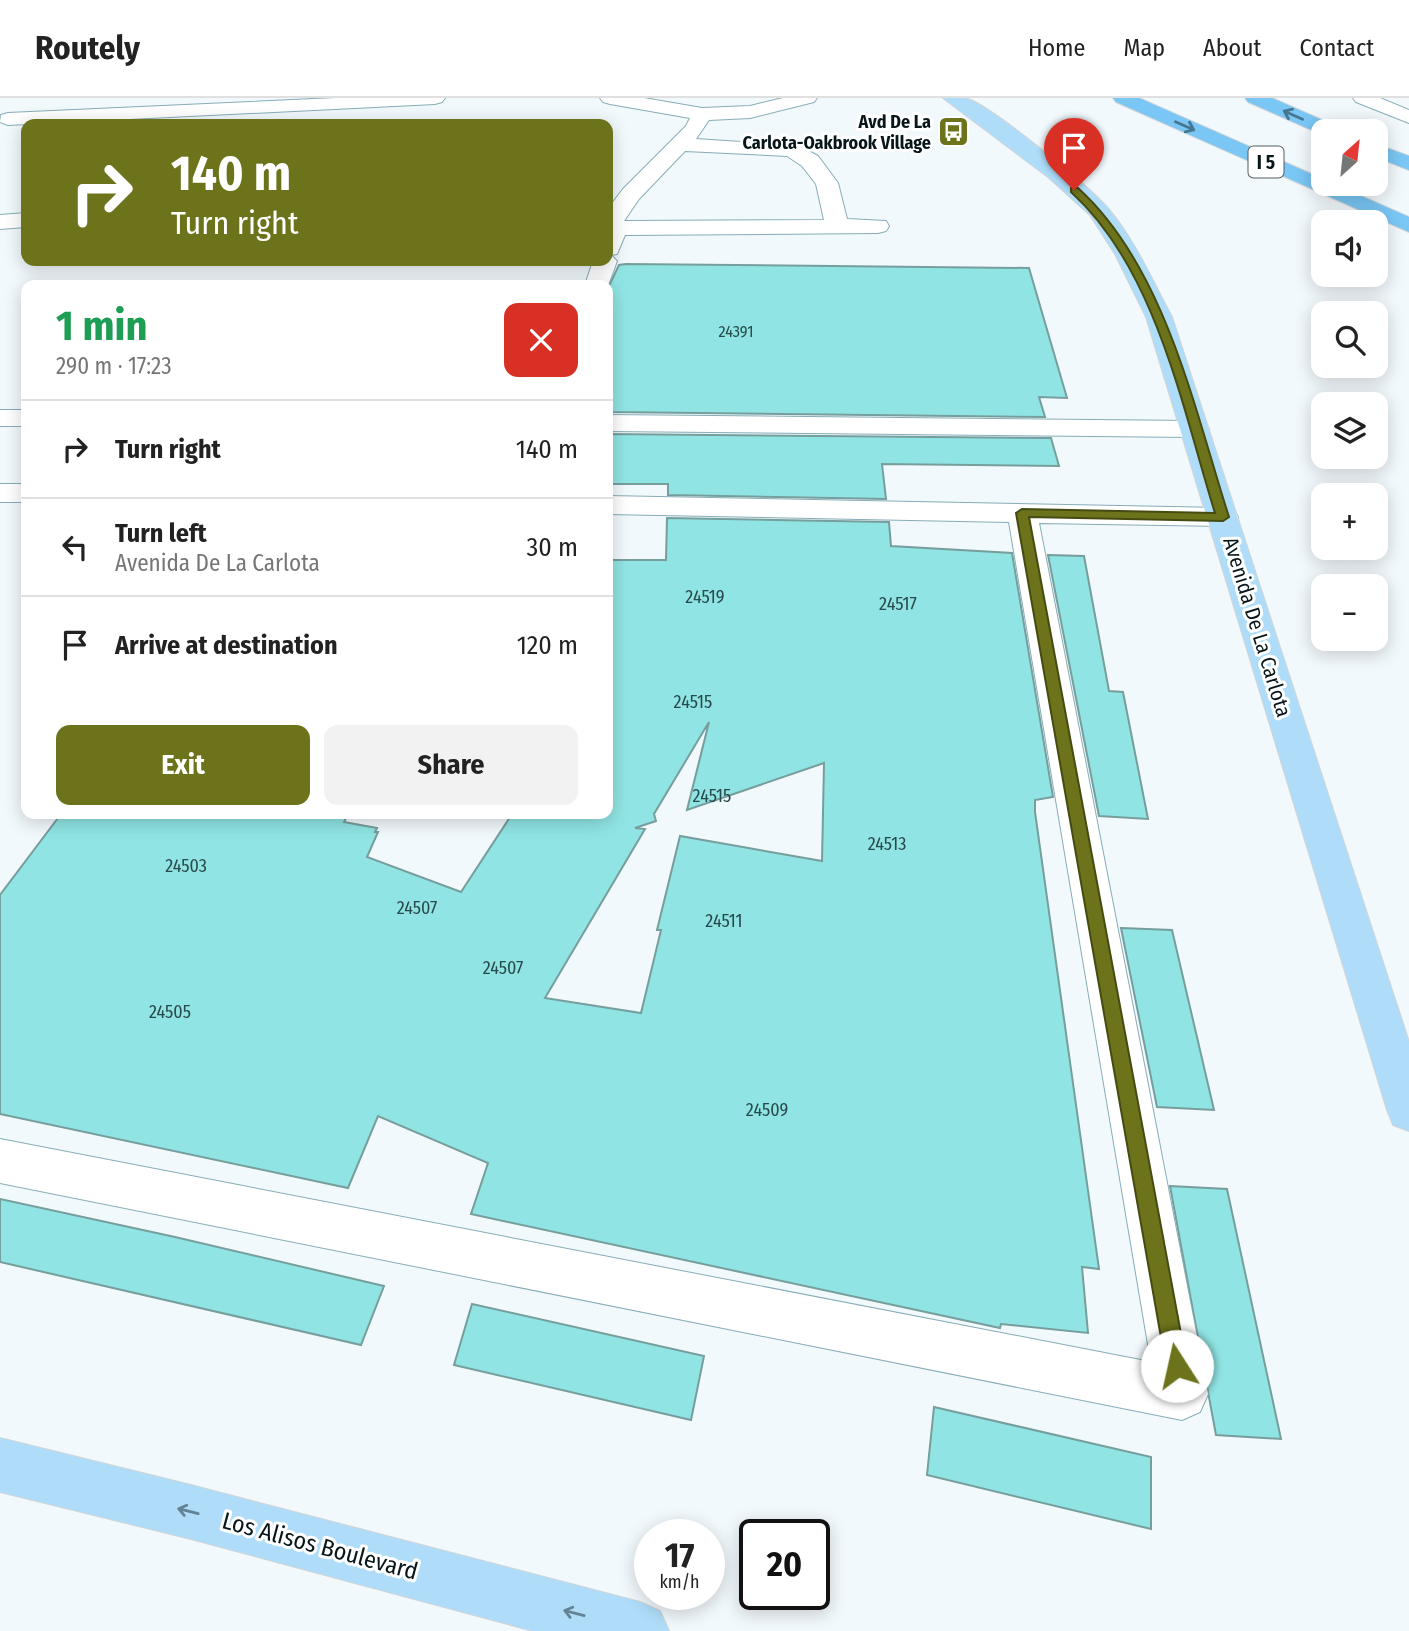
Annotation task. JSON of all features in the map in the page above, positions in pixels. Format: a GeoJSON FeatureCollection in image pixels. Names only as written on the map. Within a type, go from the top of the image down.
{"type":"FeatureCollection","features":[{"type":"Feature","properties":{"kind":"highway","name":"I 5"},"geometry":{"type":"LineString","coordinates":[[1122,98],[1409,225]]}},
{"type":"Feature","properties":{"kind":"highway"},"geometry":{"type":"LineString","coordinates":[[1255,98],[1311,122]]}},
{"type":"Feature","properties":{"kind":"highway"},"geometry":{"type":"LineString","coordinates":[[1388,155],[1409,164]]}},
{"type":"Feature","properties":{"kind":"main road","name":"Avenida De La Carlota"},"geometry":{"type":"LineString","coordinates":[[953,98],[998,127],[1056,172],[1098,211],[1127,254],[1159,317],[1409,1110]]}},
{"type":"Feature","properties":{"kind":"main road","name":"Los Alisos Boulevard"},"geometry":{"type":"LineString","coordinates":[[0,1465],[191,1512],[640,1631]]}},
{"type":"Feature","properties":{"kind":"street"},"geometry":{"type":"LineString","coordinates":[[4,125],[21,98]]}},
{"type":"Feature","properties":{"kind":"street"},"geometry":{"type":"LineString","coordinates":[[188,119],[280,116],[435,98]]}},
{"type":"Feature","properties":{"kind":"street"},"geometry":{"type":"LineString","coordinates":[[610,98],[702,114],[750,112],[807,98]]}},
{"type":"Feature","properties":{"kind":"street"},"geometry":{"type":"LineString","coordinates":[[613,218],[631,194],[695,129],[702,114],[718,101],[728,98]]}},
{"type":"Feature","properties":{"kind":"street"},"geometry":{"type":"LineString","coordinates":[[1363,98],[1409,117]]}},
{"type":"Feature","properties":{"kind":"street"},"geometry":{"type":"LineString","coordinates":[[681,145],[792,150],[810,161],[827,183],[837,225]]}},
{"type":"Feature","properties":{"kind":"street"},"geometry":{"type":"LineString","coordinates":[[0,222],[21,220]]}},
{"type":"Feature","properties":{"kind":"street"},"geometry":{"type":"LineString","coordinates":[[613,228],[878,226]]}},
{"type":"Feature","properties":{"kind":"street"},"geometry":{"type":"LineString","coordinates":[[0,418],[21,418]]}},
{"type":"Feature","properties":{"kind":"street"},"geometry":{"type":"LineString","coordinates":[[613,423],[1195,429]]}},
{"type":"Feature","properties":{"kind":"street"},"geometry":{"type":"LineString","coordinates":[[0,493],[21,494]]}},
{"type":"Feature","properties":{"kind":"street"},"geometry":{"type":"LineString","coordinates":[[613,505],[1223,517]]}},
{"type":"Feature","properties":{"kind":"street"},"geometry":{"type":"LineString","coordinates":[[0,1161],[1182,1394],[1022,513]]}},
{"type":"Feature","properties":{"kind":"building"},"geometry":{"type":"Polygon","coordinates":[[[619,265],[1029,268],[1067,398],[1039,397],[1045,417],[613,412],[612,280],[619,265]]]}},
{"type":"Feature","properties":{"kind":"building"},"geometry":{"type":"Polygon","coordinates":[[[613,434],[1051,438],[1059,466],[882,464],[886,499],[668,495],[668,484],[613,484],[613,434]]]}},
{"type":"Feature","properties":{"kind":"building"},"geometry":{"type":"Polygon","coordinates":[[[667,518],[889,522],[891,546],[1012,553],[1053,797],[1035,800],[1035,812],[1099,1269],[1082,1267],[1088,1333],[1001,1324],[1000,1328],[471,1214],[488,1163],[378,1116],[348,1188],[0,1114],[0,895],[57,819],[346,819],[344,822],[377,828],[375,832],[378,832],[367,857],[461,892],[509,819],[613,819],[613,560],[666,560],[667,518]],[[709,722],[654,814],[656,821],[635,828],[645,829],[545,998],[641,1013],[661,930],[657,930],[680,836],[822,861],[824,763],[687,810],[709,722]]]}},
{"type":"Feature","properties":{"kind":"building"},"geometry":{"type":"Polygon","coordinates":[[[1048,555],[1084,556],[1109,691],[1123,692],[1148,819],[1099,816],[1048,555]]]}},
{"type":"Feature","properties":{"kind":"building"},"geometry":{"type":"Polygon","coordinates":[[[1121,928],[1172,930],[1214,1110],[1157,1107],[1121,928]]]}},
{"type":"Feature","properties":{"kind":"building"},"geometry":{"type":"Polygon","coordinates":[[[1170,1186],[1227,1189],[1281,1439],[1216,1435],[1170,1186]]]}},
{"type":"Feature","properties":{"kind":"building"},"geometry":{"type":"Polygon","coordinates":[[[0,1199],[384,1286],[361,1345],[0,1262],[0,1199]]]}},
{"type":"Feature","properties":{"kind":"building"},"geometry":{"type":"Polygon","coordinates":[[[472,1304],[704,1356],[691,1420],[454,1365],[472,1304]]]}},
{"type":"Feature","properties":{"kind":"building"},"geometry":{"type":"Polygon","coordinates":[[[934,1407],[1151,1457],[1151,1529],[927,1475],[934,1407]]]}},
{"type":"Feature","properties":{"kind":"place","name":"Avd De La Carlota-Oakbrook Village"},"geometry":{"type":"Point","coordinates":[954,132]}},
{"type":"Feature","properties":{"kind":"route"},"geometry":{"type":"LineString","coordinates":[[1074,190],[1098,211],[1127,254],[1159,317],[1223,517],[1022,513],[1177,1366]]}}]}
